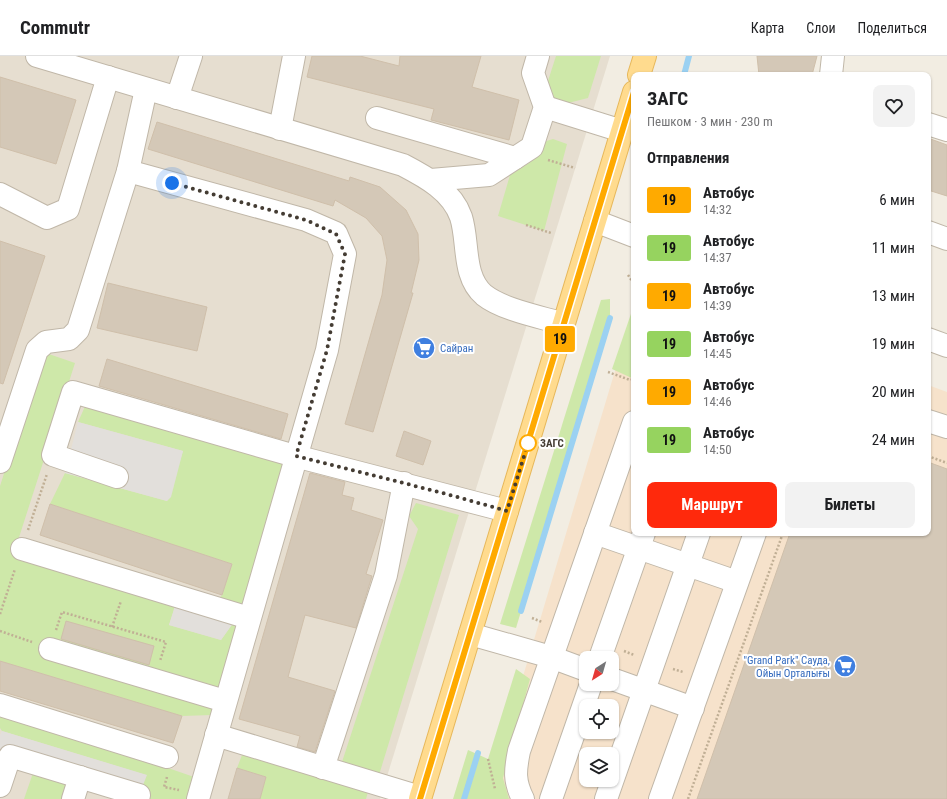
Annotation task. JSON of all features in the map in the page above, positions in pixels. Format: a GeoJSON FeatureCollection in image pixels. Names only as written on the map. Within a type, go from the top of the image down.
{"type":"FeatureCollection","features":[{"type":"Feature","properties":{"kind":"main road"},"geometry":{"type":"LineString","coordinates":[[640,72],[645,56]]}},
{"type":"Feature","properties":{"kind":"main road"},"geometry":{"type":"LineString","coordinates":[[420,798],[631,102]]}},
{"type":"Feature","properties":{"kind":"street"},"geometry":{"type":"LineString","coordinates":[[36,56],[403,165],[431,180],[452,202],[461,217],[471,275],[484,294],[502,305],[564,324]]}},
{"type":"Feature","properties":{"kind":"street"},"geometry":{"type":"LineString","coordinates":[[176,98],[191,56]]}},
{"type":"Feature","properties":{"kind":"street"},"geometry":{"type":"LineString","coordinates":[[280,129],[294,56]]}},
{"type":"Feature","properties":{"kind":"street"},"geometry":{"type":"LineString","coordinates":[[431,180],[489,175],[532,147],[545,107],[533,73],[538,56]]}},
{"type":"Feature","properties":{"kind":"street"},"geometry":{"type":"LineString","coordinates":[[831,72],[833,56]]}},
{"type":"Feature","properties":{"kind":"street"},"geometry":{"type":"LineString","coordinates":[[0,194],[47,218],[68,209],[108,77]]}},
{"type":"Feature","properties":{"kind":"street"},"geometry":{"type":"LineString","coordinates":[[0,462],[37,350],[46,342],[69,339],[78,330],[128,171],[146,89]]}},
{"type":"Feature","properties":{"kind":"street"},"geometry":{"type":"LineString","coordinates":[[545,107],[622,131]]}},
{"type":"Feature","properties":{"kind":"street"},"geometry":{"type":"LineString","coordinates":[[377,118],[515,158]]}},
{"type":"Feature","properties":{"kind":"street"},"geometry":{"type":"LineString","coordinates":[[931,125],[947,130]]}},
{"type":"Feature","properties":{"kind":"street"},"geometry":{"type":"LineString","coordinates":[[128,171],[306,220],[336,234],[345,254],[327,350],[225,701],[199,797]]}},
{"type":"Feature","properties":{"kind":"street"},"geometry":{"type":"LineString","coordinates":[[595,221],[631,235]]}},
{"type":"Feature","properties":{"kind":"street"},"geometry":{"type":"LineString","coordinates":[[931,233],[947,239]]}},
{"type":"Feature","properties":{"kind":"street"},"geometry":{"type":"LineString","coordinates":[[931,340],[947,346]]}},
{"type":"Feature","properties":{"kind":"street"},"geometry":{"type":"LineString","coordinates":[[117,477],[53,455],[73,392],[296,456],[507,511]]}},
{"type":"Feature","properties":{"kind":"street"},"geometry":{"type":"LineString","coordinates":[[931,422],[947,427]]}},
{"type":"Feature","properties":{"kind":"street"},"geometry":{"type":"LineString","coordinates":[[523,799],[518,789],[515,771],[519,751],[631,431]]}},
{"type":"Feature","properties":{"kind":"street"},"geometry":{"type":"LineString","coordinates":[[323,768],[386,575],[404,483]]}},
{"type":"Feature","properties":{"kind":"street"},"geometry":{"type":"LineString","coordinates":[[595,533],[641,540],[688,565],[738,582]]}},
{"type":"Feature","properties":{"kind":"street"},"geometry":{"type":"LineString","coordinates":[[606,799],[698,536]]}},
{"type":"Feature","properties":{"kind":"street"},"geometry":{"type":"LineString","coordinates":[[660,799],[754,536]]}},
{"type":"Feature","properties":{"kind":"street"},"geometry":{"type":"LineString","coordinates":[[602,651],[641,540]]}},
{"type":"Feature","properties":{"kind":"street"},"geometry":{"type":"LineString","coordinates":[[22,549],[249,618]]}},
{"type":"Feature","properties":{"kind":"street"},"geometry":{"type":"LineString","coordinates":[[470,634],[579,668]]}},
{"type":"Feature","properties":{"kind":"street"},"geometry":{"type":"LineString","coordinates":[[50,649],[225,701]]}},
{"type":"Feature","properties":{"kind":"street"},"geometry":{"type":"LineString","coordinates":[[619,682],[693,708]]}},
{"type":"Feature","properties":{"kind":"street"},"geometry":{"type":"LineString","coordinates":[[551,799],[589,691]]}},
{"type":"Feature","properties":{"kind":"street"},"geometry":{"type":"LineString","coordinates":[[0,705],[168,765]]}},
{"type":"Feature","properties":{"kind":"street"},"geometry":{"type":"LineString","coordinates":[[216,735],[420,798]]}},
{"type":"Feature","properties":{"kind":"street"},"geometry":{"type":"LineString","coordinates":[[0,786],[10,756],[139,795]]}},
{"type":"Feature","properties":{"kind":"street"},"geometry":{"type":"LineString","coordinates":[[73,799],[80,777]]}},
{"type":"Feature","properties":{"kind":"path"},"geometry":{"type":"LineString","coordinates":[[547,159],[575,168]]}},
{"type":"Feature","properties":{"kind":"path"},"geometry":{"type":"LineString","coordinates":[[526,225],[551,233]]}},
{"type":"Feature","properties":{"kind":"path"},"geometry":{"type":"LineString","coordinates":[[628,275],[631,280]]}},
{"type":"Feature","properties":{"kind":"path"},"geometry":{"type":"LineString","coordinates":[[608,372],[630,380]]}},
{"type":"Feature","properties":{"kind":"path"},"geometry":{"type":"LineString","coordinates":[[931,457],[947,463]]}},
{"type":"Feature","properties":{"kind":"path"},"geometry":{"type":"LineString","coordinates":[[688,799],[782,536]]}},
{"type":"Feature","properties":{"kind":"path"},"geometry":{"type":"LineString","coordinates":[[112,627],[128,581]]}},
{"type":"Feature","properties":{"kind":"path"},"geometry":{"type":"LineString","coordinates":[[0,631],[50,649],[62,612],[166,642],[154,680]]}},
{"type":"Feature","properties":{"kind":"path"},"geometry":{"type":"LineString","coordinates":[[621,650],[635,656]]}},
{"type":"Feature","properties":{"kind":"path"},"geometry":{"type":"LineString","coordinates":[[488,759],[496,793]]}},
{"type":"Feature","properties":{"kind":"path"},"geometry":{"type":"LineString","coordinates":[[168,765],[164,786],[199,797]]}},
{"type":"Feature","properties":{"kind":"shaded area","name":"Сайран"},"geometry":{"type":"Polygon","coordinates":[[[0,56],[610,56],[380,799],[0,799],[0,56]]]}},
{"type":"Feature","properties":{"kind":"shaded area"},"geometry":{"type":"Polygon","coordinates":[[[631,318],[631,536],[931,536],[931,386],[947,392],[947,799],[486,799],[631,318]]]}},
{"type":"Feature","properties":{"kind":"shaded area"},"geometry":{"type":"Polygon","coordinates":[[[78,422],[183,451],[171,497],[167,501],[65,473],[78,422]]]}},
{"type":"Feature","properties":{"kind":"shaded area"},"geometry":{"type":"Polygon","coordinates":[[[178,596],[239,615],[221,640],[169,625],[178,596]]]}},
{"type":"Feature","properties":{"kind":"shaded area"},"geometry":{"type":"Polygon","coordinates":[[[2,731],[147,775],[139,795],[10,756],[0,786],[0,735],[2,731]]]}},
{"type":"Feature","properties":{"kind":"green space"},"geometry":{"type":"Polygon","coordinates":[[[556,56],[601,56],[588,98],[564,104],[554,100],[547,84],[556,56]]]}},
{"type":"Feature","properties":{"kind":"green space"},"geometry":{"type":"Polygon","coordinates":[[[553,139],[567,144],[544,231],[498,216],[510,175],[529,163],[543,142],[553,139]]]}},
{"type":"Feature","properties":{"kind":"green space"},"geometry":{"type":"Polygon","coordinates":[[[610,299],[610,318],[516,628],[500,624],[601,300],[610,299]]]}},
{"type":"Feature","properties":{"kind":"green space"},"geometry":{"type":"Polygon","coordinates":[[[631,314],[631,378],[612,369],[631,314]]]}},
{"type":"Feature","properties":{"kind":"green space"},"geometry":{"type":"Polygon","coordinates":[[[43,352],[75,363],[14,553],[177,601],[169,625],[221,640],[235,620],[239,627],[212,715],[182,716],[0,661],[0,486],[43,352]]]}},
{"type":"Feature","properties":{"kind":"green space"},"geometry":{"type":"Polygon","coordinates":[[[87,402],[290,464],[244,614],[214,605],[222,595],[232,564],[50,504],[65,473],[167,501],[183,451],[78,422],[87,402]]]}},
{"type":"Feature","properties":{"kind":"green space"},"geometry":{"type":"Polygon","coordinates":[[[416,503],[459,515],[379,775],[342,762],[418,529],[409,516],[416,503]]]}},
{"type":"Feature","properties":{"kind":"green space"},"geometry":{"type":"Polygon","coordinates":[[[516,669],[530,679],[503,778],[509,799],[453,799],[468,750],[488,759],[516,669]]]}},
{"type":"Feature","properties":{"kind":"green space"},"geometry":{"type":"Polygon","coordinates":[[[0,710],[197,778],[191,799],[150,799],[139,795],[146,775],[2,731],[0,728],[0,710]]]}},
{"type":"Feature","properties":{"kind":"green space"},"geometry":{"type":"Polygon","coordinates":[[[242,755],[368,792],[366,799],[260,799],[266,777],[237,768],[242,755]]]}},
{"type":"Feature","properties":{"kind":"green space"},"geometry":{"type":"Polygon","coordinates":[[[33,773],[68,785],[63,799],[24,799],[33,773]]]}},
{"type":"Feature","properties":{"kind":"building"},"geometry":{"type":"Polygon","coordinates":[[[312,56],[360,56],[399,66],[400,56],[481,56],[472,87],[519,100],[509,140],[431,120],[434,109],[307,77],[312,56]]]}},
{"type":"Feature","properties":{"kind":"building"},"geometry":{"type":"Polygon","coordinates":[[[757,56],[817,56],[813,72],[759,72],[757,56]]]}},
{"type":"Feature","properties":{"kind":"building"},"geometry":{"type":"Polygon","coordinates":[[[0,77],[76,100],[56,164],[0,147],[0,77]]]}},
{"type":"Feature","properties":{"kind":"building"},"geometry":{"type":"Polygon","coordinates":[[[157,122],[349,181],[350,177],[380,187],[406,210],[418,234],[419,260],[411,293],[413,293],[373,432],[345,424],[382,295],[387,260],[382,236],[366,218],[335,200],[333,206],[148,149],[157,122]]]}},
{"type":"Feature","properties":{"kind":"building"},"geometry":{"type":"Polygon","coordinates":[[[931,139],[947,145],[947,196],[931,191],[931,139]]]}},
{"type":"Feature","properties":{"kind":"building"},"geometry":{"type":"Polygon","coordinates":[[[0,241],[45,256],[3,384],[0,383],[0,241]]]}},
{"type":"Feature","properties":{"kind":"building"},"geometry":{"type":"Polygon","coordinates":[[[108,283],[207,307],[197,351],[97,328],[108,283]]]}},
{"type":"Feature","properties":{"kind":"building"},"geometry":{"type":"Polygon","coordinates":[[[107,359],[288,414],[281,439],[99,386],[107,359]]]}},
{"type":"Feature","properties":{"kind":"building"},"geometry":{"type":"Polygon","coordinates":[[[404,431],[431,441],[423,465],[396,456],[404,431]]]}},
{"type":"Feature","properties":{"kind":"building","name":"\"Grand Park\" Сауда, Ойын Орталығы"},"geometry":{"type":"Polygon","coordinates":[[[931,463],[947,469],[947,799],[697,799],[789,536],[931,536],[931,463]]]}},
{"type":"Feature","properties":{"kind":"building"},"geometry":{"type":"Polygon","coordinates":[[[310,473],[345,482],[342,495],[354,498],[351,510],[383,520],[366,574],[372,576],[356,628],[305,615],[288,677],[335,691],[315,752],[297,747],[300,736],[239,719],[310,473]]]}},
{"type":"Feature","properties":{"kind":"building"},"geometry":{"type":"Polygon","coordinates":[[[50,504],[232,564],[222,595],[40,535],[50,504]]]}},
{"type":"Feature","properties":{"kind":"building"},"geometry":{"type":"Polygon","coordinates":[[[66,621],[154,646],[149,665],[61,639],[66,621]]]}},
{"type":"Feature","properties":{"kind":"building"},"geometry":{"type":"Polygon","coordinates":[[[0,661],[182,716],[173,743],[0,691],[0,661]]]}},
{"type":"Feature","properties":{"kind":"building"},"geometry":{"type":"Polygon","coordinates":[[[237,768],[266,777],[260,799],[228,799],[237,768]]]}},
{"type":"Feature","properties":{"kind":"waterway"},"geometry":{"type":"LineString","coordinates":[[685,72],[689,56]]}},
{"type":"Feature","properties":{"kind":"waterway"},"geometry":{"type":"LineString","coordinates":[[521,611],[610,318]]}},
{"type":"Feature","properties":{"kind":"waterway"},"geometry":{"type":"LineString","coordinates":[[464,799],[478,753]]}},
{"type":"Feature","properties":{"kind":"bus line","name":"19"},"geometry":{"type":"LineString","coordinates":[[420,799],[631,102]]}},
{"type":"Feature","properties":{"kind":"place","name":"Сайран"},"geometry":{"type":"Point","coordinates":[424,348]}},
{"type":"Feature","properties":{"kind":"place","name":"ЗАГС"},"geometry":{"type":"Point","coordinates":[528,443]}},
{"type":"Feature","properties":{"kind":"place","name":"\"Grand Park\" Сауда, Ойын Орталығы"},"geometry":{"type":"Point","coordinates":[845,666]}},
{"type":"Feature","properties":{"kind":"route"},"geometry":{"type":"LineString","coordinates":[[172,183],[306,220],[336,234],[345,254],[327,350],[296,456],[443,493],[507,511],[530,437],[528,443]]}}]}
